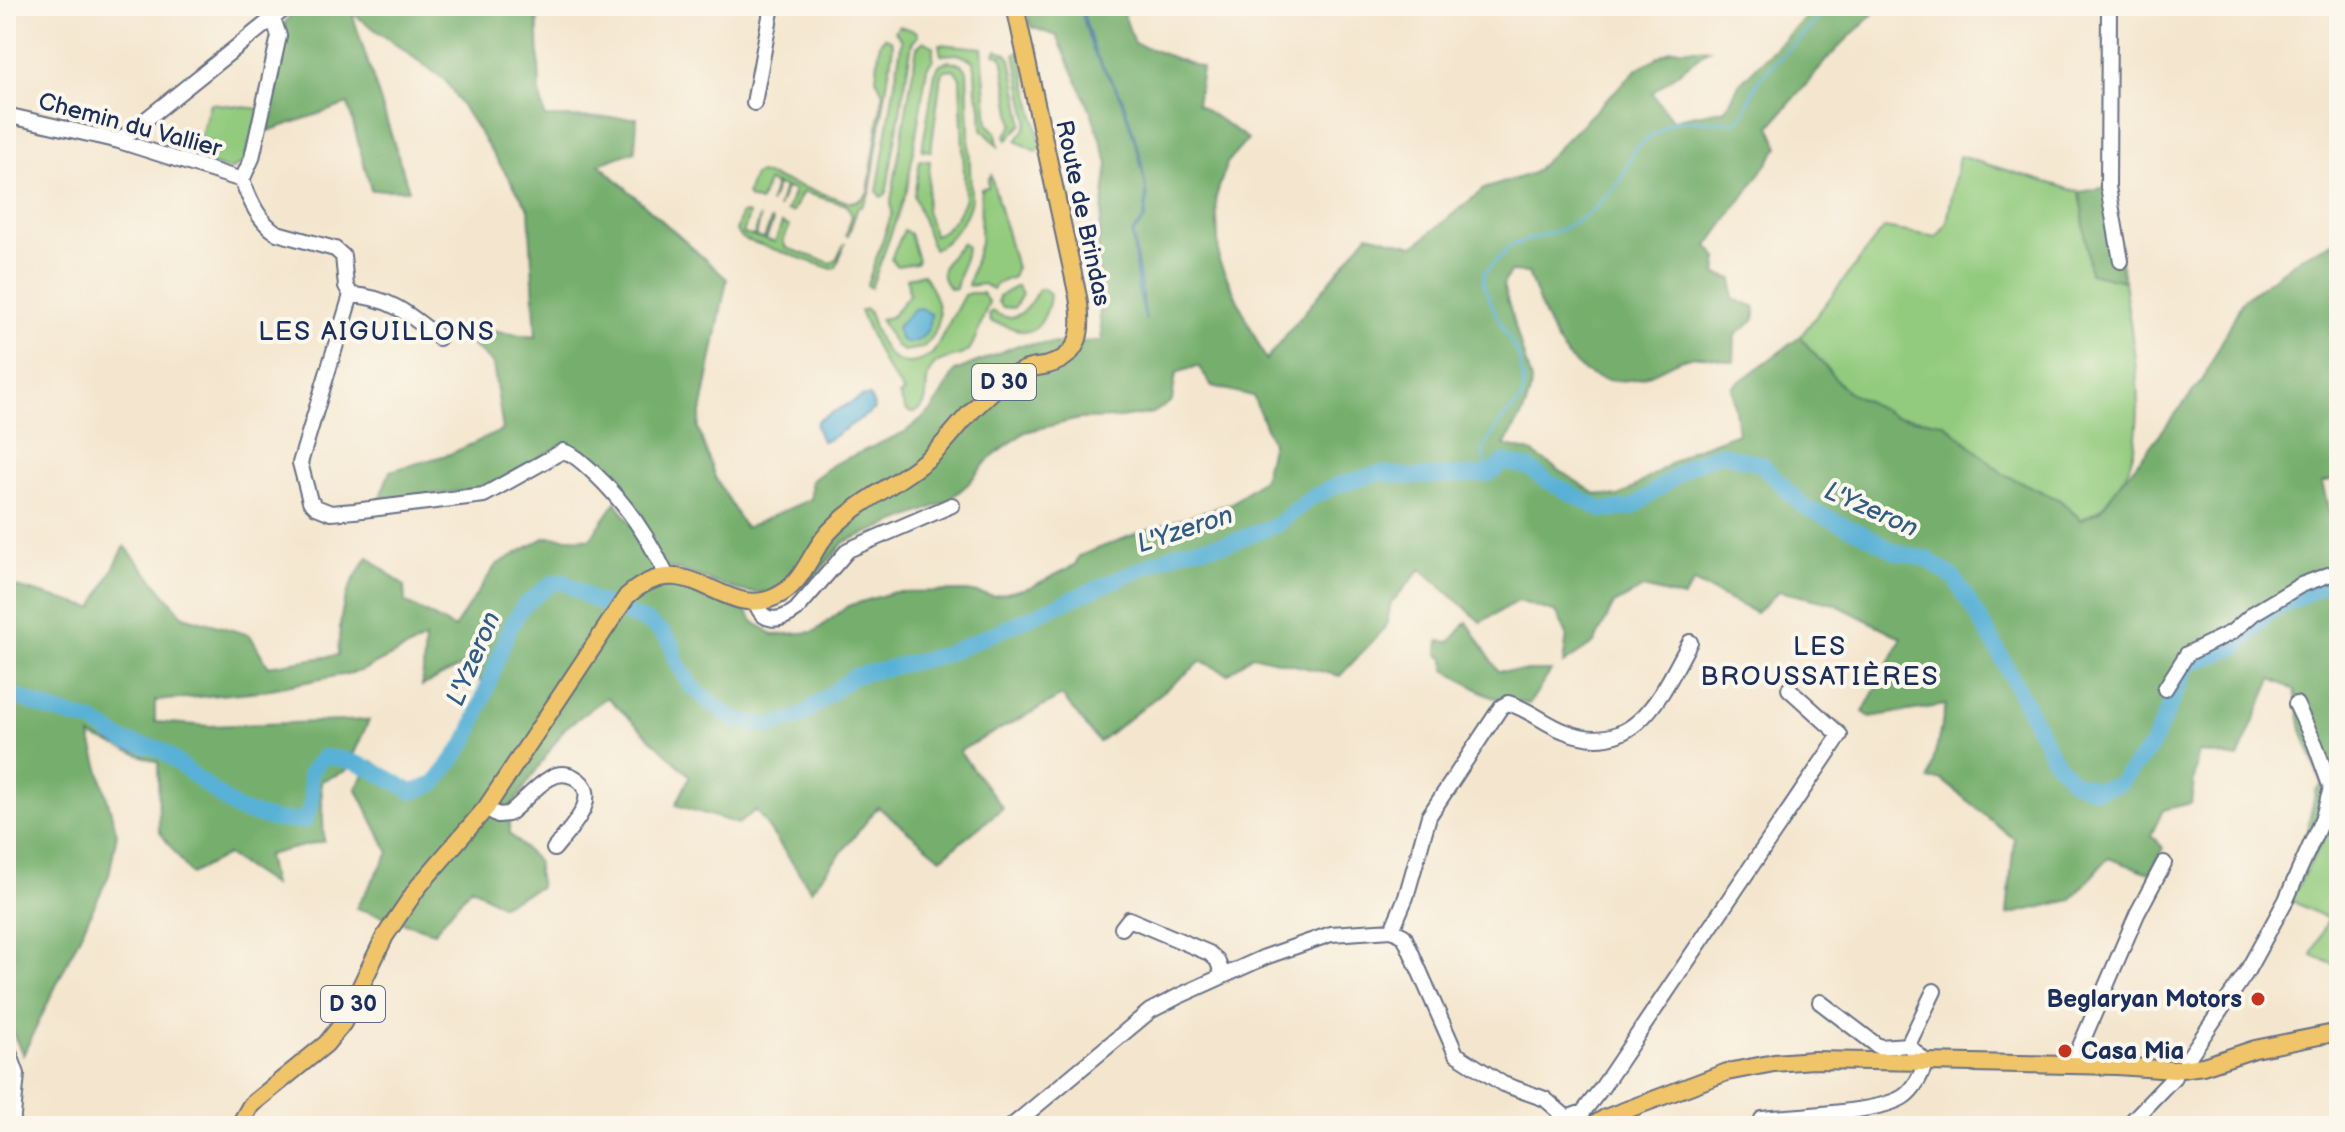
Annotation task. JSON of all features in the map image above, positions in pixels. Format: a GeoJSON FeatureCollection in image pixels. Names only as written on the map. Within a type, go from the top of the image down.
{"type":"FeatureCollection","features":[{"type":"Feature","properties":{"kind":"main road","name":"Route de Brindas"},"geometry":{"type":"LineString","coordinates":[[756,602],[773,599],[788,590],[800,577],[826,535],[846,515],[932,456],[994,389],[1024,370],[1062,360],[1080,340],[1082,323],[1078,297],[1015,6]]}},
{"type":"Feature","properties":{"kind":"main road"},"geometry":{"type":"LineString","coordinates":[[667,576],[683,577],[734,598],[756,602]]}},
{"type":"Feature","properties":{"kind":"main road","name":"D 30"},"geometry":{"type":"LineString","coordinates":[[239,1126],[251,1105],[326,1044],[343,1023],[385,936],[418,887],[486,808],[621,604],[654,577],[667,576]]}},
{"type":"Feature","properties":{"kind":"main road"},"geometry":{"type":"LineString","coordinates":[[1593,1121],[1727,1072],[1749,1067],[1813,1060],[2180,1070],[2255,1049],[2339,1032]]}},
{"type":"Feature","properties":{"kind":"street"},"geometry":{"type":"LineString","coordinates":[[119,141],[272,11],[288,6]]}},
{"type":"Feature","properties":{"kind":"street"},"geometry":{"type":"LineString","coordinates":[[754,103],[772,6]]}},
{"type":"Feature","properties":{"kind":"street"},"geometry":{"type":"LineString","coordinates":[[2109,6],[2108,187],[2121,261]]}},
{"type":"Feature","properties":{"kind":"street"},"geometry":{"type":"LineString","coordinates":[[272,11],[279,36],[274,66],[252,158],[242,180],[269,228],[341,252],[346,286],[351,295],[300,463],[310,501],[331,513],[484,495],[563,451],[572,453],[617,495],[649,539],[667,576]]}},
{"type":"Feature","properties":{"kind":"street","name":"Chemin du Vallier"},"geometry":{"type":"LineString","coordinates":[[6,115],[119,141],[242,180]]}},
{"type":"Feature","properties":{"kind":"street"},"geometry":{"type":"LineString","coordinates":[[351,295],[374,296],[406,311],[439,338]]}},
{"type":"Feature","properties":{"kind":"street"},"geometry":{"type":"LineString","coordinates":[[756,602],[761,614],[779,620],[796,610],[848,550],[952,505]]}},
{"type":"Feature","properties":{"kind":"street"},"geometry":{"type":"LineString","coordinates":[[2165,689],[2187,654],[2232,632],[2254,613],[2301,585],[2339,571]]}},
{"type":"Feature","properties":{"kind":"street"},"geometry":{"type":"LineString","coordinates":[[1392,930],[1406,897],[1429,816],[1501,707],[1508,703],[1518,706],[1577,736],[1598,739],[1619,734],[1639,724],[1650,711],[1690,642]]}},
{"type":"Feature","properties":{"kind":"street"},"geometry":{"type":"LineString","coordinates":[[1012,1126],[1150,1011],[1265,957],[1331,934],[1392,930],[1404,936],[1456,1054],[1503,1084],[1545,1099],[1560,1122],[1593,1121],[1601,1089],[1840,735],[1789,689]]}},
{"type":"Feature","properties":{"kind":"street"},"geometry":{"type":"LineString","coordinates":[[2127,1126],[2180,1070],[2246,973],[2286,900],[2323,817],[2331,788],[2296,704]]}},
{"type":"Feature","properties":{"kind":"street"},"geometry":{"type":"LineString","coordinates":[[486,808],[498,815],[508,814],[553,776],[566,773],[578,779],[586,789],[588,798],[583,810],[554,849]]}},
{"type":"Feature","properties":{"kind":"street"},"geometry":{"type":"LineString","coordinates":[[2072,1065],[2137,914],[2164,863]]}},
{"type":"Feature","properties":{"kind":"street"},"geometry":{"type":"LineString","coordinates":[[1122,928],[1129,919],[1209,953],[1217,960],[1223,975]]}},
{"type":"Feature","properties":{"kind":"street"},"geometry":{"type":"LineString","coordinates":[[1908,1045],[1934,991]]}},
{"type":"Feature","properties":{"kind":"street"},"geometry":{"type":"LineString","coordinates":[[1762,1119],[1871,1107],[1902,1098],[1920,1079],[1926,1062],[1908,1045],[1879,1047],[1820,1002]]}},
{"type":"Feature","properties":{"kind":"street"},"geometry":{"type":"LineString","coordinates":[[6,1044],[17,1074],[12,1126]]}},
{"type":"Feature","properties":{"kind":"green space"},"geometry":{"type":"Polygon","coordinates":[[[296,6],[537,6],[540,95],[545,117],[637,118],[635,151],[599,164],[727,279],[698,428],[715,477],[745,528],[811,499],[811,481],[834,464],[905,432],[932,410],[955,371],[1018,345],[1102,341],[1098,245],[1108,163],[1092,114],[1057,36],[1031,27],[1026,6],[1121,6],[1134,43],[1202,68],[1197,104],[1248,139],[1227,163],[1216,197],[1219,261],[1266,360],[1368,234],[1414,246],[1484,189],[1533,173],[1637,69],[1672,49],[1709,49],[1652,93],[1672,120],[1726,109],[1740,83],[1817,6],[1881,6],[1836,50],[1770,126],[1779,147],[1708,246],[1718,258],[1716,274],[1733,279],[1733,299],[1756,308],[1754,321],[1735,335],[1734,362],[1697,356],[1640,378],[1615,381],[1595,377],[1578,367],[1564,352],[1553,334],[1528,273],[1510,272],[1503,285],[1531,381],[1525,407],[1504,445],[1531,452],[1596,494],[1619,497],[1690,451],[1738,433],[1732,387],[1800,337],[1845,390],[1894,416],[1944,423],[2003,474],[2060,500],[2081,520],[2099,511],[2203,379],[2243,300],[2301,257],[2339,239],[2339,479],[2322,483],[2339,553],[2339,797],[2324,838],[2313,856],[2302,853],[2316,790],[2322,785],[2302,730],[2295,690],[2272,679],[2238,758],[2198,752],[2191,803],[2163,810],[2151,835],[2163,848],[2150,873],[2108,858],[2071,900],[2007,915],[2014,839],[1942,780],[1929,780],[1946,705],[1870,717],[1863,712],[1902,638],[1835,604],[1779,591],[1756,613],[1694,582],[1683,598],[1643,588],[1614,604],[1594,643],[1563,664],[1567,635],[1557,613],[1518,601],[1481,622],[1421,569],[1391,603],[1386,627],[1340,676],[1252,655],[1228,674],[1202,661],[1099,742],[1062,696],[959,751],[1003,808],[941,858],[878,807],[811,890],[756,810],[738,824],[676,805],[690,776],[607,697],[565,728],[510,809],[510,834],[538,862],[540,887],[501,905],[471,887],[434,932],[356,908],[389,853],[356,788],[372,761],[412,787],[432,780],[462,739],[483,688],[471,661],[422,686],[425,639],[361,671],[261,691],[155,701],[155,722],[210,726],[369,720],[346,771],[321,781],[324,841],[267,855],[273,885],[227,855],[191,874],[159,831],[158,762],[90,736],[117,834],[109,875],[23,1055],[6,1019],[6,584],[93,608],[125,546],[183,616],[250,635],[268,666],[338,655],[347,593],[368,557],[404,586],[405,602],[454,628],[496,565],[546,537],[590,539],[616,502],[661,568],[687,586],[746,611],[754,622],[774,635],[814,632],[848,606],[894,592],[966,591],[994,596],[1031,587],[1075,565],[1079,556],[1143,531],[1232,503],[1263,479],[1272,443],[1253,396],[1212,386],[1198,366],[1176,373],[1172,401],[1153,413],[1079,419],[1025,432],[987,461],[968,484],[947,502],[844,542],[807,586],[794,575],[773,590],[747,592],[664,567],[622,494],[567,442],[484,489],[379,499],[390,471],[450,454],[503,430],[493,364],[451,326],[536,337],[529,209],[445,80],[352,13],[409,190],[371,190],[348,104],[268,131],[283,26],[296,6]]]}},
{"type":"Feature","properties":{"kind":"green space"},"geometry":{"type":"Polygon","coordinates":[[[899,26],[916,31],[918,36],[912,43],[886,194],[881,197],[877,192],[902,40],[895,31],[899,26]]]}},
{"type":"Feature","properties":{"kind":"green space"},"geometry":{"type":"Polygon","coordinates":[[[885,37],[892,41],[893,46],[870,192],[858,207],[848,236],[852,216],[847,205],[802,193],[793,212],[787,211],[794,190],[786,188],[778,208],[784,187],[777,185],[770,204],[775,184],[768,182],[760,202],[749,198],[747,194],[754,175],[760,173],[848,202],[866,195],[883,93],[876,78],[880,43],[885,37]]]}},
{"type":"Feature","properties":{"kind":"green space"},"geometry":{"type":"Polygon","coordinates":[[[924,41],[933,46],[933,59],[927,68],[907,190],[871,288],[867,285],[892,213],[891,201],[917,47],[924,41]]]}},
{"type":"Feature","properties":{"kind":"green space"},"geometry":{"type":"Polygon","coordinates":[[[939,44],[982,48],[988,124],[996,132],[998,146],[982,129],[972,60],[958,54],[941,55],[939,44]]]}},
{"type":"Feature","properties":{"kind":"green space"},"geometry":{"type":"Polygon","coordinates":[[[997,50],[1011,59],[1022,116],[1022,124],[1007,140],[1005,136],[1013,125],[1002,56],[995,54],[997,50]]]}},
{"type":"Feature","properties":{"kind":"green space"},"geometry":{"type":"Polygon","coordinates":[[[1020,52],[1041,146],[1037,152],[1016,141],[1028,120],[1015,54],[1020,52]]]}},
{"type":"Feature","properties":{"kind":"green space"},"geometry":{"type":"Polygon","coordinates":[[[948,61],[962,64],[967,71],[971,200],[957,229],[946,242],[933,249],[914,196],[920,160],[930,161],[926,210],[934,235],[953,221],[965,198],[960,78],[954,69],[945,70],[941,75],[931,151],[922,150],[935,73],[940,64],[948,61]]]}},
{"type":"Feature","properties":{"kind":"green space"},"geometry":{"type":"Polygon","coordinates":[[[210,103],[260,109],[243,163],[230,170],[194,160],[210,103]]]}},
{"type":"Feature","properties":{"kind":"green space"},"geometry":{"type":"Polygon","coordinates":[[[1959,156],[2080,192],[2090,273],[2124,281],[2137,378],[2138,413],[2134,446],[2125,476],[2108,502],[2081,520],[2060,500],[2003,474],[1944,423],[1894,416],[1845,390],[1800,337],[1884,228],[1937,237],[1947,222],[1959,156]]]}},
{"type":"Feature","properties":{"kind":"green space"},"geometry":{"type":"Polygon","coordinates":[[[991,175],[1016,268],[1013,277],[996,284],[993,290],[983,284],[968,286],[980,242],[981,188],[988,187],[991,175]]]}},
{"type":"Feature","properties":{"kind":"green space"},"geometry":{"type":"Polygon","coordinates":[[[2108,187],[2124,281],[2090,273],[2080,192],[2108,187]]]}},
{"type":"Feature","properties":{"kind":"green space"},"geometry":{"type":"Polygon","coordinates":[[[741,214],[749,214],[743,234],[754,236],[760,217],[756,237],[764,239],[771,220],[766,240],[775,242],[782,223],[789,226],[783,241],[786,248],[831,263],[845,243],[836,268],[743,239],[736,231],[741,214]]]}},
{"type":"Feature","properties":{"kind":"green space"},"geometry":{"type":"Polygon","coordinates":[[[904,230],[910,234],[918,260],[897,266],[891,259],[904,230]]]}},
{"type":"Feature","properties":{"kind":"green space"},"geometry":{"type":"Polygon","coordinates":[[[962,243],[967,247],[956,288],[950,289],[943,276],[944,265],[962,243]]]}},
{"type":"Feature","properties":{"kind":"green space"},"geometry":{"type":"Polygon","coordinates":[[[923,274],[937,303],[936,331],[922,348],[903,351],[895,345],[880,319],[891,317],[909,295],[907,278],[923,274]]]}},
{"type":"Feature","properties":{"kind":"green space"},"geometry":{"type":"Polygon","coordinates":[[[1017,286],[1022,294],[1014,308],[1002,307],[998,302],[999,296],[1017,286]]]}},
{"type":"Feature","properties":{"kind":"green space"},"geometry":{"type":"Polygon","coordinates":[[[1039,289],[1050,295],[1046,312],[1035,328],[1024,331],[991,322],[989,315],[992,311],[1008,317],[1020,314],[1039,289]]]}},
{"type":"Feature","properties":{"kind":"green space"},"geometry":{"type":"Polygon","coordinates":[[[982,293],[989,303],[974,341],[969,350],[934,366],[928,377],[923,406],[911,413],[906,410],[899,395],[904,392],[883,363],[860,311],[866,309],[869,312],[879,340],[890,355],[897,361],[916,362],[933,353],[964,295],[982,293]]]}},
{"type":"Feature","properties":{"kind":"green space"},"geometry":{"type":"Polygon","coordinates":[[[1467,622],[1498,671],[1551,671],[1529,704],[1491,697],[1445,670],[1445,660],[1438,654],[1439,641],[1450,642],[1467,622]]]}},
{"type":"Feature","properties":{"kind":"green space"},"geometry":{"type":"Polygon","coordinates":[[[2339,797],[2339,967],[2312,955],[2328,919],[2290,900],[2324,838],[2339,797]]]}},
{"type":"Feature","properties":{"kind":"water"},"geometry":{"type":"Polygon","coordinates":[[[1081,6],[1096,55],[1122,97],[1140,154],[1148,199],[1145,219],[1133,234],[1146,321],[1138,290],[1132,233],[1142,222],[1145,209],[1146,189],[1139,155],[1121,98],[1093,51],[1081,6]]]}},
{"type":"Feature","properties":{"kind":"water"},"geometry":{"type":"Polygon","coordinates":[[[921,308],[931,314],[927,330],[916,341],[905,343],[900,339],[897,327],[914,309],[921,308]]]}},
{"type":"Feature","properties":{"kind":"water"},"geometry":{"type":"Polygon","coordinates":[[[863,396],[870,396],[875,409],[830,439],[822,441],[816,427],[817,421],[863,396]]]}},
{"type":"Feature","properties":{"kind":"waterway"},"geometry":{"type":"LineString","coordinates":[[1489,474],[1483,457],[1484,448],[1502,420],[1521,401],[1524,384],[1519,358],[1484,286],[1483,274],[1512,245],[1560,230],[1590,213],[1619,183],[1636,148],[1670,123],[1676,120],[1734,122],[1740,119],[1760,79],[1811,26],[1825,6]]}},
{"type":"Feature","properties":{"kind":"waterway","name":"L'Yzeron"},"geometry":{"type":"LineString","coordinates":[[6,692],[50,710],[93,722],[124,741],[160,749],[238,810],[276,820],[305,821],[312,802],[310,773],[323,757],[358,764],[412,792],[435,784],[468,739],[508,631],[523,606],[552,583],[564,582],[593,600],[649,623],[664,634],[672,645],[676,661],[690,685],[711,703],[737,721],[773,726],[800,717],[854,676],[944,655],[1184,550],[1230,543],[1276,525],[1312,497],[1338,485],[1381,473],[1414,477],[1489,474],[1504,462],[1529,468],[1602,510],[1632,508],[1689,466],[1720,453],[1761,464],[1804,507],[1895,552],[1927,559],[1955,579],[1995,645],[2055,761],[2073,781],[2095,790],[2118,785],[2151,747],[2189,664],[2238,647],[2269,612],[2323,586],[2339,587]]}},
{"type":"Feature","properties":{"kind":"place","name":"Beglaryan Motors"},"geometry":{"type":"Point","coordinates":[2258,999]}},
{"type":"Feature","properties":{"kind":"place","name":"Casa Mia"},"geometry":{"type":"Point","coordinates":[2065,1051]}},
{"type":"Feature","properties":{"kind":"district","name":"LES AIGUILLONS"},"geometry":{"type":"Point","coordinates":[377,332]}},
{"type":"Feature","properties":{"kind":"district","name":"LES BROUSSATIÈRES"},"geometry":{"type":"Point","coordinates":[1820,662]}}]}
